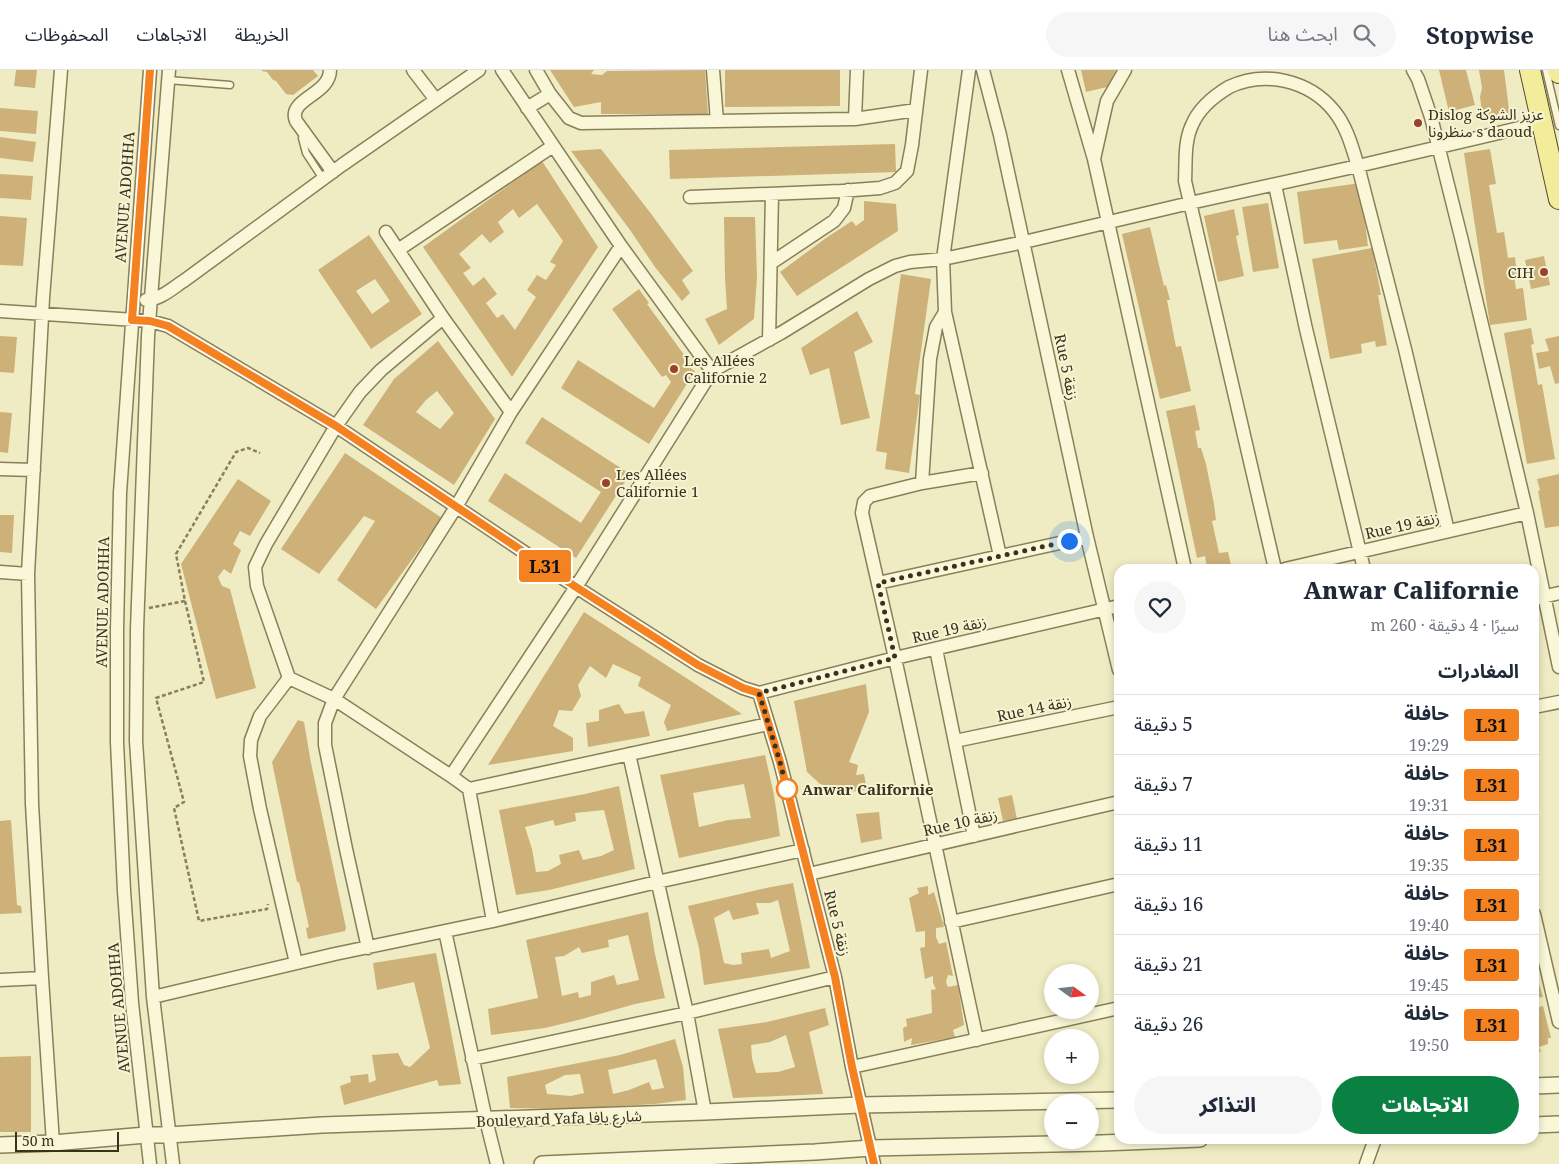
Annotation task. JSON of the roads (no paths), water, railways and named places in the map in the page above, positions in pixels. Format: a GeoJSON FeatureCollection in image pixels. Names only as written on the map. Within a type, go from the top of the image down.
{"type":"FeatureCollection","features":[{"type":"Feature","properties":{"kind":"main road"},"geometry":{"type":"LineString","coordinates":[[1530,70],[1552,128],[1559,198]]}},
{"type":"Feature","properties":{"kind":"street"},"geometry":{"type":"LineString","coordinates":[[54,1142],[32,804],[28,574],[42,315],[61,70]]}},
{"type":"Feature","properties":{"kind":"street","name":"AVENUE ADOHHA"},"geometry":{"type":"LineString","coordinates":[[150,70],[120,493],[117,630],[117,742],[128,947],[132,1003],[150,1164]]}},
{"type":"Feature","properties":{"kind":"street"},"geometry":{"type":"LineString","coordinates":[[328,175],[296,121],[294,114],[297,107],[325,84],[330,76],[330,70]]}},
{"type":"Feature","properties":{"kind":"street"},"geometry":{"type":"LineString","coordinates":[[413,70],[436,100]]}},
{"type":"Feature","properties":{"kind":"street"},"geometry":{"type":"LineString","coordinates":[[133,300],[151,300],[185,280],[328,175],[479,70]]}},
{"type":"Feature","properties":{"kind":"street"},"geometry":{"type":"LineString","coordinates":[[502,70],[621,246],[712,371]]}},
{"type":"Feature","properties":{"kind":"street"},"geometry":{"type":"LineString","coordinates":[[536,70],[550,94],[569,118],[581,123],[855,118],[916,110]]}},
{"type":"Feature","properties":{"kind":"street"},"geometry":{"type":"LineString","coordinates":[[713,70],[717,121]]}},
{"type":"Feature","properties":{"kind":"street"},"geometry":{"type":"LineString","coordinates":[[855,118],[857,70]]}},
{"type":"Feature","properties":{"kind":"street"},"geometry":{"type":"LineString","coordinates":[[690,197],[880,188],[895,183],[906,171],[912,145],[921,70]]}},
{"type":"Feature","properties":{"kind":"street"},"geometry":{"type":"LineString","coordinates":[[969,70],[943,258],[945,312],[1000,556]]}},
{"type":"Feature","properties":{"kind":"street","name":"Rue 5 زنقة"},"geometry":{"type":"LineString","coordinates":[[983,70],[1000,134],[1087,537],[1114,650]]}},
{"type":"Feature","properties":{"kind":"street"},"geometry":{"type":"LineString","coordinates":[[1068,70],[1094,159],[1184,564]]}},
{"type":"Feature","properties":{"kind":"street"},"geometry":{"type":"LineString","coordinates":[[1094,159],[1107,101],[1125,70]]}},
{"type":"Feature","properties":{"kind":"street"},"geometry":{"type":"LineString","coordinates":[[1413,70],[1431,117],[1527,513],[1534,564]]}},
{"type":"Feature","properties":{"kind":"street"},"geometry":{"type":"LineString","coordinates":[[169,75],[151,300],[138,610],[136,740],[153,997],[174,1164]]}},
{"type":"Feature","properties":{"kind":"street"},"geometry":{"type":"LineString","coordinates":[[1274,564],[1186,181],[1188,137],[1192,123],[1205,106],[1219,93],[1233,84],[1256,76],[1275,76],[1294,81],[1313,92],[1335,111],[1350,137],[1405,350],[1448,531]]}},
{"type":"Feature","properties":{"kind":"street"},"geometry":{"type":"LineString","coordinates":[[527,108],[550,94]]}},
{"type":"Feature","properties":{"kind":"street"},"geometry":{"type":"LineString","coordinates":[[451,776],[576,587],[712,371],[769,340],[869,279],[896,266],[1024,242],[1438,147],[1552,128]]}},
{"type":"Feature","properties":{"kind":"street"},"geometry":{"type":"LineString","coordinates":[[398,250],[553,146]]}},
{"type":"Feature","properties":{"kind":"street"},"geometry":{"type":"LineString","coordinates":[[1275,185],[1306,330],[1363,564]]}},
{"type":"Feature","properties":{"kind":"street"},"geometry":{"type":"LineString","coordinates":[[770,263],[834,221],[844,208],[848,190]]}},
{"type":"Feature","properties":{"kind":"street"},"geometry":{"type":"LineString","coordinates":[[769,340],[772,194]]}},
{"type":"Feature","properties":{"kind":"street"},"geometry":{"type":"LineString","coordinates":[[386,232],[443,318],[511,412]]}},
{"type":"Feature","properties":{"kind":"street"},"geometry":{"type":"LineString","coordinates":[[368,948],[325,745],[325,723],[334,699],[456,506],[511,412],[621,246]]}},
{"type":"Feature","properties":{"kind":"street"},"geometry":{"type":"LineString","coordinates":[[0,311],[150,321],[168,326],[336,426],[576,587],[698,665],[743,688],[759,693]]}},
{"type":"Feature","properties":{"kind":"street"},"geometry":{"type":"LineString","coordinates":[[922,483],[930,359],[936,327],[945,312]]}},
{"type":"Feature","properties":{"kind":"street"},"geometry":{"type":"LineString","coordinates":[[443,318],[381,370],[360,392],[336,426],[266,544],[255,567],[257,586],[289,678],[334,699],[469,789],[493,921]]}},
{"type":"Feature","properties":{"kind":"street"},"geometry":{"type":"LineString","coordinates":[[0,469],[34,470]]}},
{"type":"Feature","properties":{"kind":"street"},"geometry":{"type":"LineString","coordinates":[[977,1040],[862,513],[864,502],[870,496],[922,483],[982,473]]}},
{"type":"Feature","properties":{"kind":"street","name":"Rue 19 زنقة"},"geometry":{"type":"LineString","coordinates":[[1307,564],[1527,513]]}},
{"type":"Feature","properties":{"kind":"street"},"geometry":{"type":"LineString","coordinates":[[878,583],[1087,537]]}},
{"type":"Feature","properties":{"kind":"street"},"geometry":{"type":"LineString","coordinates":[[0,572],[28,574]]}},
{"type":"Feature","properties":{"kind":"street"},"geometry":{"type":"LineString","coordinates":[[1559,593],[1539,598],[1559,667]]}},
{"type":"Feature","properties":{"kind":"street","name":"Rue 19 زنقة"},"geometry":{"type":"LineString","coordinates":[[759,693],[895,658],[1114,607]]}},
{"type":"Feature","properties":{"kind":"street"},"geometry":{"type":"LineString","coordinates":[[936,649],[974,836]]}},
{"type":"Feature","properties":{"kind":"street"},"geometry":{"type":"LineString","coordinates":[[289,678],[260,716],[251,740],[250,756],[260,809],[296,963]]}},
{"type":"Feature","properties":{"kind":"street","name":"Rue 5 زنقة"},"geometry":{"type":"LineString","coordinates":[[759,693],[780,762],[835,977],[852,1067],[874,1164]]}},
{"type":"Feature","properties":{"kind":"street"},"geometry":{"type":"LineString","coordinates":[[1539,706],[1559,702]]}},
{"type":"Feature","properties":{"kind":"street","name":"Rue 14 زنقة"},"geometry":{"type":"LineString","coordinates":[[955,741],[1114,708]]}},
{"type":"Feature","properties":{"kind":"street"},"geometry":{"type":"LineString","coordinates":[[469,789],[768,724]]}},
{"type":"Feature","properties":{"kind":"street"},"geometry":{"type":"LineString","coordinates":[[629,754],[687,1013],[705,1112]]}},
{"type":"Feature","properties":{"kind":"street","name":"Rue 10 زنقة"},"geometry":{"type":"LineString","coordinates":[[809,874],[1114,803]]}},
{"type":"Feature","properties":{"kind":"street"},"geometry":{"type":"LineString","coordinates":[[153,997],[296,963],[493,921],[803,850]]}},
{"type":"Feature","properties":{"kind":"street"},"geometry":{"type":"LineString","coordinates":[[951,922],[1114,885]]}},
{"type":"Feature","properties":{"kind":"street"},"geometry":{"type":"LineString","coordinates":[[445,931],[472,1059],[498,1164]]}},
{"type":"Feature","properties":{"kind":"street"},"geometry":{"type":"LineString","coordinates":[[1539,941],[1553,968],[1559,1022]]}},
{"type":"Feature","properties":{"kind":"street"},"geometry":{"type":"LineString","coordinates":[[472,1059],[687,1013],[835,977]]}},
{"type":"Feature","properties":{"kind":"street"},"geometry":{"type":"LineString","coordinates":[[0,980],[42,978]]}},
{"type":"Feature","properties":{"kind":"street"},"geometry":{"type":"LineString","coordinates":[[852,1067],[1114,1009]]}},
{"type":"Feature","properties":{"kind":"street"},"geometry":{"type":"LineString","coordinates":[[1539,1086],[1559,1084]]}},
{"type":"Feature","properties":{"kind":"street","name":"Boulevard Yafa شارع يافا"},"geometry":{"type":"LineString","coordinates":[[0,1145],[322,1125],[860,1105],[1114,1100]]}},
{"type":"Feature","properties":{"kind":"street"},"geometry":{"type":"LineString","coordinates":[[1539,1125],[1559,1124]]}},
{"type":"Feature","properties":{"kind":"street"},"geometry":{"type":"LineString","coordinates":[[542,1164],[813,1158],[871,1148],[1114,1143]]}},
{"type":"Feature","properties":{"kind":"street"},"geometry":{"type":"LineString","coordinates":[[1366,1164],[1373,1144]]}},
{"type":"Feature","properties":{"kind":"lane"},"geometry":{"type":"LineString","coordinates":[[1540,70],[1552,128]]}},
{"type":"Feature","properties":{"kind":"lane"},"geometry":{"type":"LineString","coordinates":[[1546,70],[1552,128]]}},
{"type":"Feature","properties":{"kind":"lane"},"geometry":{"type":"LineString","coordinates":[[169,75],[230,85]]}},
{"type":"Feature","properties":{"kind":"lane"},"geometry":{"type":"LineString","coordinates":[[302,138],[306,153],[328,175]]}},
{"type":"Feature","properties":{"kind":"place","name":"Dislog عزيز الشوكة منظرونا s daoud"},"geometry":{"type":"Point","coordinates":[1418,123]}},
{"type":"Feature","properties":{"kind":"place","name":"CIH"},"geometry":{"type":"Point","coordinates":[1544,272]}},
{"type":"Feature","properties":{"kind":"place","name":"Les Allées Californie 2"},"geometry":{"type":"Point","coordinates":[674,369]}},
{"type":"Feature","properties":{"kind":"place","name":"Les Allées Californie 1"},"geometry":{"type":"Point","coordinates":[606,483]}},
{"type":"Feature","properties":{"kind":"place","name":"Anwar Californie"},"geometry":{"type":"Point","coordinates":[787,789]}}]}
